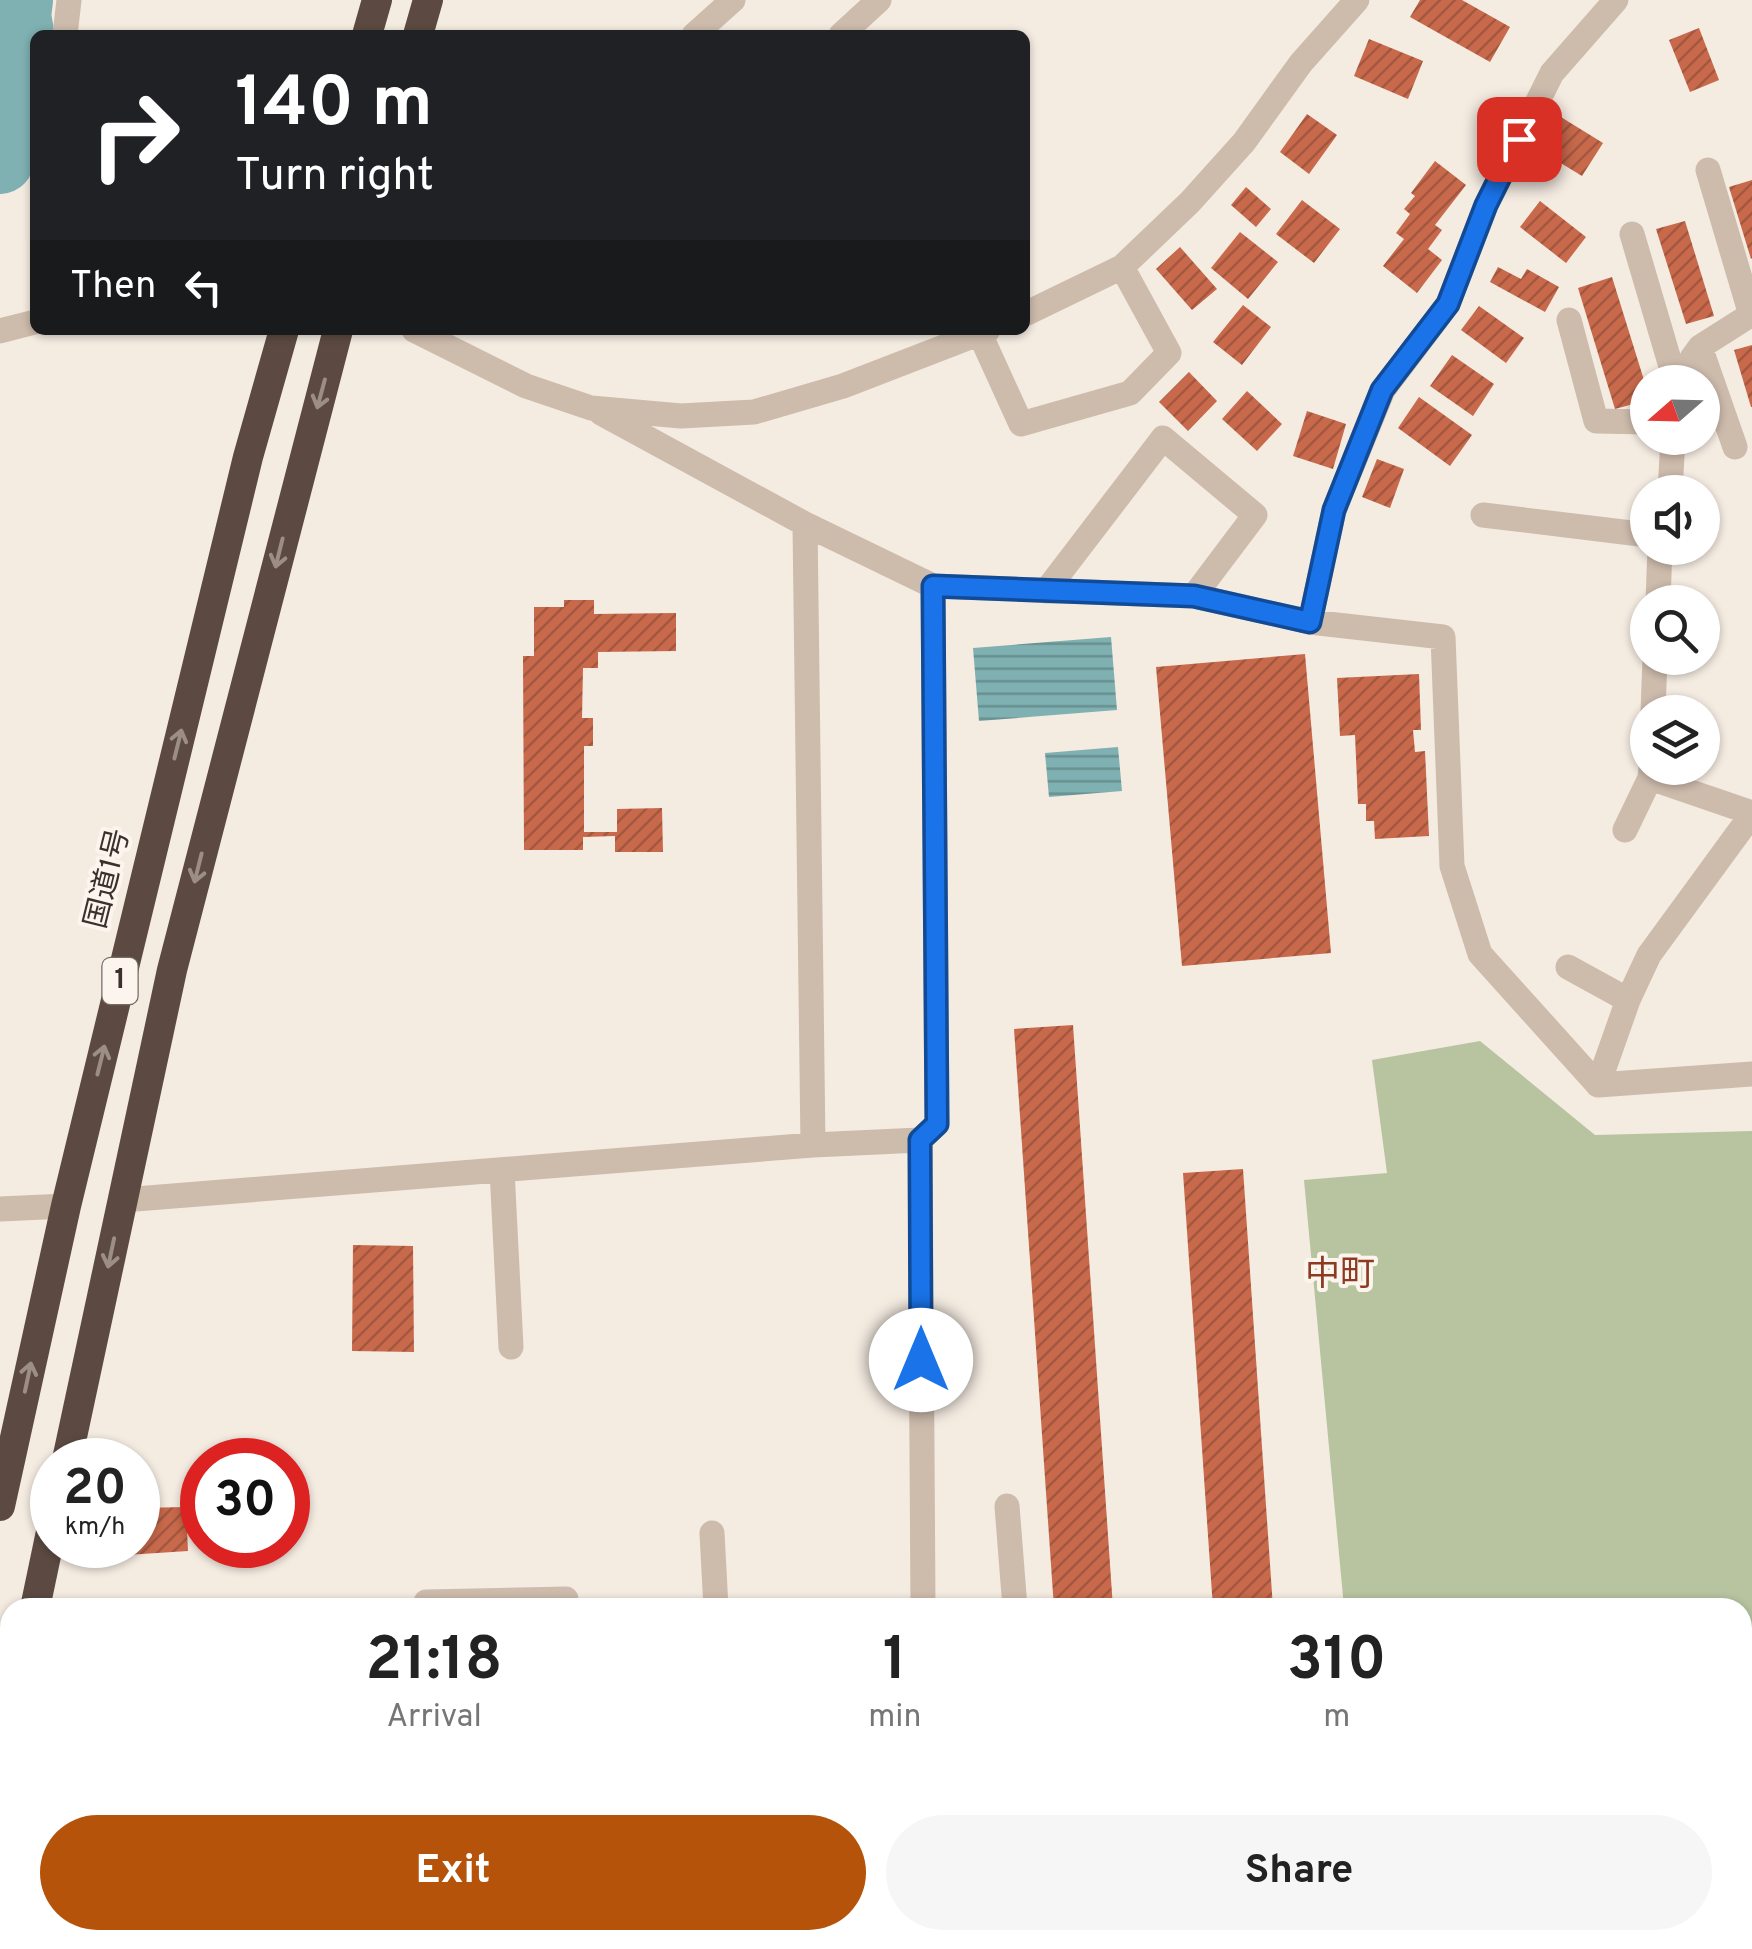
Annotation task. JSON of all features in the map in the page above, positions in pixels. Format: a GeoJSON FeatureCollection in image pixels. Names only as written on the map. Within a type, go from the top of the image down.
{"type":"FeatureCollection","features":[{"type":"Feature","properties":{"kind":"highway"},"geometry":{"type":"LineString","coordinates":[[368,30],[377,0]]}},
{"type":"Feature","properties":{"kind":"highway"},"geometry":{"type":"LineString","coordinates":[[419,30],[428,0]]}},
{"type":"Feature","properties":{"kind":"highway","name":"国道1号"},"geometry":{"type":"LineString","coordinates":[[0,1506],[66,1206],[248,457],[283,335]]}},
{"type":"Feature","properties":{"kind":"highway","name":"1"},"geometry":{"type":"LineString","coordinates":[[72,1438],[172,970],[337,335]]}},
{"type":"Feature","properties":{"kind":"highway"},"geometry":{"type":"LineString","coordinates":[[37,1598],[43,1568]]}},
{"type":"Feature","properties":{"kind":"street"},"geometry":{"type":"LineString","coordinates":[[66,30],[69,0]]}},
{"type":"Feature","properties":{"kind":"street"},"geometry":{"type":"LineString","coordinates":[[700,30],[733,0]]}},
{"type":"Feature","properties":{"kind":"street"},"geometry":{"type":"LineString","coordinates":[[846,30],[879,0]]}},
{"type":"Feature","properties":{"kind":"street"},"geometry":{"type":"LineString","coordinates":[[1030,312],[1122,267],[1190,202],[1244,142],[1301,63],[1357,0]]}},
{"type":"Feature","properties":{"kind":"street"},"geometry":{"type":"LineString","coordinates":[[1310,622],[1334,510],[1382,390],[1448,304],[1486,205],[1552,72],[1616,0]]}},
{"type":"Feature","properties":{"kind":"street"},"geometry":{"type":"LineString","coordinates":[[1687,365],[1700,347],[1751,315],[1708,170]]}},
{"type":"Feature","properties":{"kind":"street"},"geometry":{"type":"LineString","coordinates":[[1632,234],[1670,365]]}},
{"type":"Feature","properties":{"kind":"street"},"geometry":{"type":"LineString","coordinates":[[985,335],[1021,424],[1130,394],[1169,353],[1122,267]]}},
{"type":"Feature","properties":{"kind":"street"},"geometry":{"type":"LineString","coordinates":[[1569,320],[1596,421],[1630,422]]}},
{"type":"Feature","properties":{"kind":"street"},"geometry":{"type":"LineString","coordinates":[[0,330],[30,323]]}},
{"type":"Feature","properties":{"kind":"street"},"geometry":{"type":"LineString","coordinates":[[424,335],[526,386],[591,408],[805,524],[933,586],[1194,596],[1310,622],[1443,637],[1452,866],[1480,954],[1598,1085]]}},
{"type":"Feature","properties":{"kind":"street"},"geometry":{"type":"LineString","coordinates":[[591,408],[681,416],[754,412],[843,386],[976,335]]}},
{"type":"Feature","properties":{"kind":"street"},"geometry":{"type":"LineString","coordinates":[[1700,347],[1735,446]]}},
{"type":"Feature","properties":{"kind":"street"},"geometry":{"type":"LineString","coordinates":[[1046,591],[1163,438],[1255,515],[1194,596]]}},
{"type":"Feature","properties":{"kind":"street"},"geometry":{"type":"LineString","coordinates":[[1483,515],[1630,532]]}},
{"type":"Feature","properties":{"kind":"street"},"geometry":{"type":"LineString","coordinates":[[805,524],[812,1145]]}},
{"type":"Feature","properties":{"kind":"street"},"geometry":{"type":"LineString","coordinates":[[123,1200],[812,1145],[920,1140],[937,1124],[933,586]]}},
{"type":"Feature","properties":{"kind":"street"},"geometry":{"type":"LineString","coordinates":[[1625,830],[1645,785]]}},
{"type":"Feature","properties":{"kind":"street"},"geometry":{"type":"LineString","coordinates":[[1598,1085],[1648,955],[1752,814],[1680,785]]}},
{"type":"Feature","properties":{"kind":"street"},"geometry":{"type":"LineString","coordinates":[[1568,967],[1628,1000]]}},
{"type":"Feature","properties":{"kind":"street"},"geometry":{"type":"LineString","coordinates":[[1598,1085],[1752,1074]]}},
{"type":"Feature","properties":{"kind":"street"},"geometry":{"type":"LineString","coordinates":[[920,1140],[923,1598]]}},
{"type":"Feature","properties":{"kind":"street"},"geometry":{"type":"LineString","coordinates":[[502,1170],[510,1347]]}},
{"type":"Feature","properties":{"kind":"street"},"geometry":{"type":"LineString","coordinates":[[0,1209],[66,1206]]}},
{"type":"Feature","properties":{"kind":"street"},"geometry":{"type":"LineString","coordinates":[[1008,1506],[1014,1598]]}},
{"type":"Feature","properties":{"kind":"street"},"geometry":{"type":"LineString","coordinates":[[712,1533],[715,1598]]}},
{"type":"Feature","properties":{"kind":"green space"},"geometry":{"type":"Polygon","coordinates":[[[1480,1041],[1595,1135],[1752,1131],[1752,1598],[1343,1598],[1304,1180],[1387,1173],[1372,1060],[1480,1041]]]}},
{"type":"Feature","properties":{"kind":"water"},"geometry":{"type":"Polygon","coordinates":[[[1111,637],[1117,710],[979,721],[973,648],[1111,637]]]}},
{"type":"Feature","properties":{"kind":"water"},"geometry":{"type":"Polygon","coordinates":[[[1118,747],[1122,791],[1049,797],[1045,753],[1118,747]]]}},
{"type":"Feature","properties":{"kind":"building"},"geometry":{"type":"Polygon","coordinates":[[[1420,0],[1462,0],[1510,27],[1490,62],[1410,17],[1420,0]]]}},
{"type":"Feature","properties":{"kind":"building"},"geometry":{"type":"Polygon","coordinates":[[[1699,28],[1719,80],[1690,92],[1669,40],[1699,28]]]}},
{"type":"Feature","properties":{"kind":"building"},"geometry":{"type":"Polygon","coordinates":[[[1369,39],[1423,61],[1408,99],[1354,76],[1369,39]]]}},
{"type":"Feature","properties":{"kind":"building"},"geometry":{"type":"Polygon","coordinates":[[[1307,114],[1337,135],[1309,174],[1280,152],[1307,114]]]}},
{"type":"Feature","properties":{"kind":"building"},"geometry":{"type":"Polygon","coordinates":[[[1556,114],[1603,143],[1582,176],[1536,148],[1556,114]]]}},
{"type":"Feature","properties":{"kind":"building"},"geometry":{"type":"Polygon","coordinates":[[[1435,161],[1466,185],[1435,225],[1442,230],[1428,249],[1442,260],[1417,293],[1383,266],[1404,239],[1396,233],[1410,214],[1404,209],[1415,196],[1411,193],[1435,161]]]}},
{"type":"Feature","properties":{"kind":"building"},"geometry":{"type":"Polygon","coordinates":[[[1752,180],[1752,258],[1751,259],[1729,187],[1752,180]]]}},
{"type":"Feature","properties":{"kind":"building"},"geometry":{"type":"Polygon","coordinates":[[[1246,187],[1271,209],[1256,227],[1231,205],[1246,187]]]}},
{"type":"Feature","properties":{"kind":"building"},"geometry":{"type":"Polygon","coordinates":[[[1302,200],[1340,229],[1314,263],[1276,234],[1302,200]]]}},
{"type":"Feature","properties":{"kind":"building"},"geometry":{"type":"Polygon","coordinates":[[[1540,201],[1586,237],[1566,263],[1520,227],[1540,201]]]}},
{"type":"Feature","properties":{"kind":"building"},"geometry":{"type":"Polygon","coordinates":[[[1685,221],[1714,316],[1686,324],[1656,229],[1685,221]]]}},
{"type":"Feature","properties":{"kind":"building"},"geometry":{"type":"Polygon","coordinates":[[[1240,232],[1278,262],[1248,299],[1211,268],[1240,232]]]}},
{"type":"Feature","properties":{"kind":"building"},"geometry":{"type":"Polygon","coordinates":[[[1180,247],[1217,289],[1192,310],[1156,269],[1180,247]]]}},
{"type":"Feature","properties":{"kind":"building"},"geometry":{"type":"Polygon","coordinates":[[[1498,267],[1521,279],[1527,269],[1559,287],[1545,312],[1490,282],[1498,267]]]}},
{"type":"Feature","properties":{"kind":"building"},"geometry":{"type":"Polygon","coordinates":[[[1612,277],[1639,365],[1630,365],[1630,405],[1615,409],[1578,288],[1612,277]]]}},
{"type":"Feature","properties":{"kind":"building"},"geometry":{"type":"Polygon","coordinates":[[[1243,305],[1271,327],[1242,365],[1213,342],[1243,305]]]}},
{"type":"Feature","properties":{"kind":"building"},"geometry":{"type":"Polygon","coordinates":[[[1479,306],[1524,338],[1506,363],[1461,330],[1479,306]]]}},
{"type":"Feature","properties":{"kind":"building"},"geometry":{"type":"Polygon","coordinates":[[[1752,345],[1752,407],[1751,407],[1734,350],[1752,345]]]}},
{"type":"Feature","properties":{"kind":"building"},"geometry":{"type":"Polygon","coordinates":[[[1452,355],[1494,384],[1473,416],[1430,386],[1452,355]]]}},
{"type":"Feature","properties":{"kind":"building"},"geometry":{"type":"Polygon","coordinates":[[[1189,372],[1217,401],[1188,431],[1159,402],[1189,372]]]}},
{"type":"Feature","properties":{"kind":"building"},"geometry":{"type":"Polygon","coordinates":[[[1247,391],[1282,424],[1257,451],[1222,419],[1247,391]]]}},
{"type":"Feature","properties":{"kind":"building"},"geometry":{"type":"Polygon","coordinates":[[[1419,397],[1472,435],[1450,466],[1398,428],[1419,397]]]}},
{"type":"Feature","properties":{"kind":"building"},"geometry":{"type":"Polygon","coordinates":[[[1307,411],[1346,424],[1333,469],[1293,456],[1307,411]]]}},
{"type":"Feature","properties":{"kind":"building"},"geometry":{"type":"Polygon","coordinates":[[[1377,459],[1404,469],[1390,508],[1362,497],[1377,459]]]}},
{"type":"Feature","properties":{"kind":"building"},"geometry":{"type":"Polygon","coordinates":[[[564,600],[594,600],[594,614],[676,613],[676,651],[598,652],[598,668],[583,668],[582,718],[593,718],[593,746],[584,746],[584,832],[617,832],[617,809],[662,808],[663,852],[615,852],[615,836],[583,837],[583,850],[524,850],[523,656],[534,656],[534,607],[564,607],[564,600]]]}},
{"type":"Feature","properties":{"kind":"building"},"geometry":{"type":"Polygon","coordinates":[[[1305,654],[1331,953],[1182,966],[1156,667],[1305,654]]]}},
{"type":"Feature","properties":{"kind":"building"},"geometry":{"type":"Polygon","coordinates":[[[1419,674],[1421,730],[1413,730],[1415,752],[1425,751],[1429,836],[1375,839],[1374,821],[1366,821],[1366,804],[1358,804],[1355,735],[1340,736],[1337,678],[1419,674]]]}},
{"type":"Feature","properties":{"kind":"building"},"geometry":{"type":"Polygon","coordinates":[[[1073,1025],[1112,1598],[1053,1598],[1014,1029],[1073,1025]]]}},
{"type":"Feature","properties":{"kind":"building"},"geometry":{"type":"Polygon","coordinates":[[[1243,1169],[1272,1598],[1212,1598],[1183,1173],[1243,1169]]]}},
{"type":"Feature","properties":{"kind":"building"},"geometry":{"type":"Polygon","coordinates":[[[353,1245],[413,1246],[414,1352],[352,1351],[353,1245]]]}},
{"type":"Feature","properties":{"kind":"building"},"geometry":{"type":"Polygon","coordinates":[[[180,1507],[180,1552],[160,1553],[160,1508],[180,1507]]]}},
{"type":"Feature","properties":{"kind":"waterway"},"geometry":{"type":"LineString","coordinates":[[0,160],[29,81],[17,16],[19,0]]}},
{"type":"Feature","properties":{"kind":"district","name":"中町"},"geometry":{"type":"Point","coordinates":[1340,1276]}},
{"type":"Feature","properties":{"kind":"route"},"geometry":{"type":"LineString","coordinates":[[921,1360],[920,1140],[937,1124],[933,586],[1194,596],[1310,622],[1334,510],[1382,390],[1448,304],[1486,205],[1519,139]]}}]}
